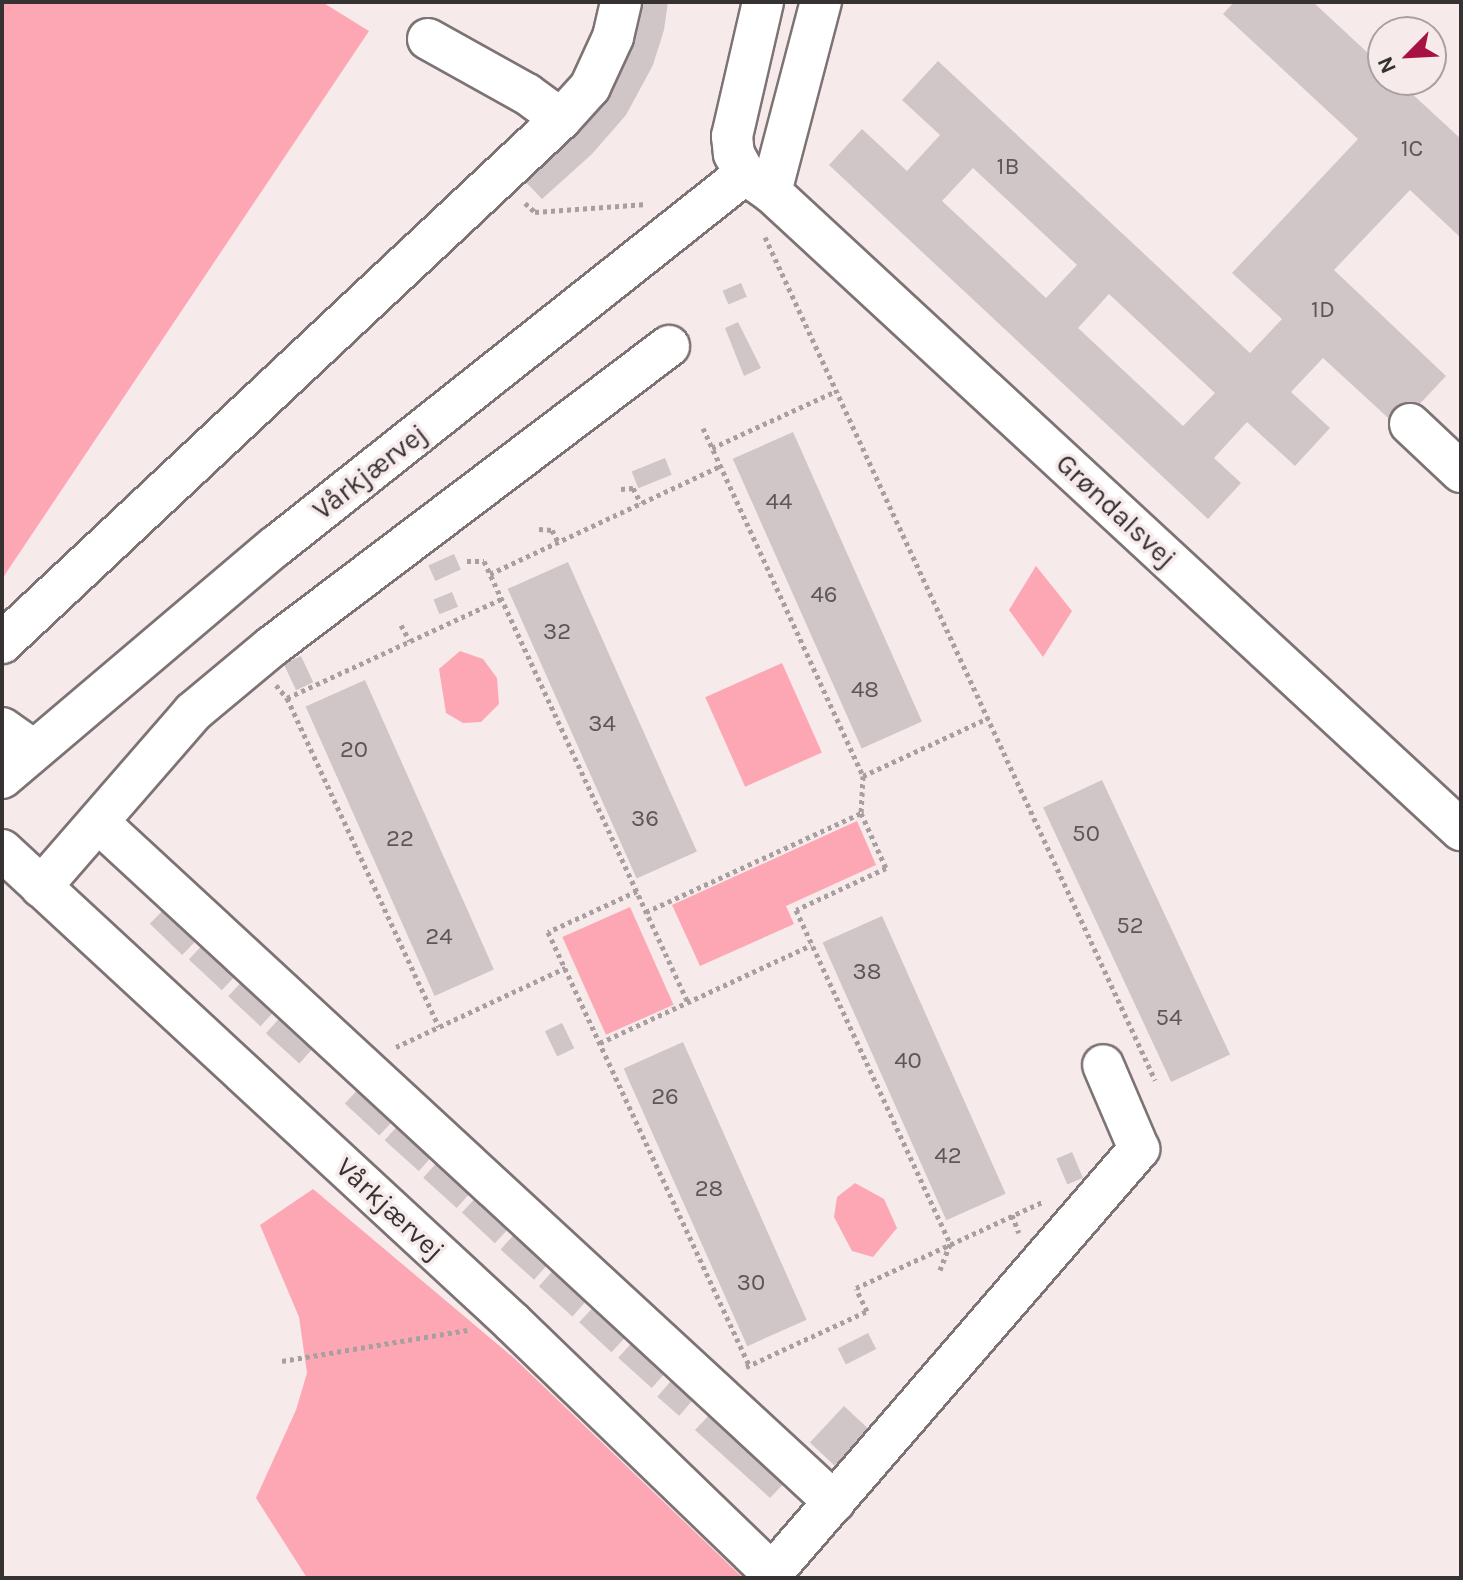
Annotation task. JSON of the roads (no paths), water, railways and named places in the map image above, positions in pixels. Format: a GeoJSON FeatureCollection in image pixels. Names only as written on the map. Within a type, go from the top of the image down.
{"type":"FeatureCollection","features":[{"type":"Feature","properties":{"kind":"street"},"geometry":{"type":"LineString","coordinates":[[2,643],[561,119],[590,87],[613,37],[621,2]]}},
{"type":"Feature","properties":{"kind":"street","name":"Grøndalsvej"},"geometry":{"type":"LineString","coordinates":[[763,2],[732,136],[734,154],[758,183],[1461,830]]}},
{"type":"Feature","properties":{"kind":"street"},"geometry":{"type":"LineString","coordinates":[[758,183],[821,2]]}},
{"type":"Feature","properties":{"kind":"street"},"geometry":{"type":"LineString","coordinates":[[428,39],[527,94],[561,119]]}},
{"type":"Feature","properties":{"kind":"street","name":"Vårkjærvej"},"geometry":{"type":"LineString","coordinates":[[2,778],[18,739],[758,183]]}},
{"type":"Feature","properties":{"kind":"street"},"geometry":{"type":"LineString","coordinates":[[41,887],[193,712],[256,659],[669,346]]}},
{"type":"Feature","properties":{"kind":"street"},"geometry":{"type":"LineString","coordinates":[[1410,424],[1461,472]]}},
{"type":"Feature","properties":{"kind":"street"},"geometry":{"type":"LineString","coordinates":[[99,823],[834,1502],[1139,1149],[1103,1065]]}},
{"type":"Feature","properties":{"kind":"street","name":"Vårkjærvej"},"geometry":{"type":"LineString","coordinates":[[2,850],[512,1322],[772,1573],[834,1502]]}}]}
